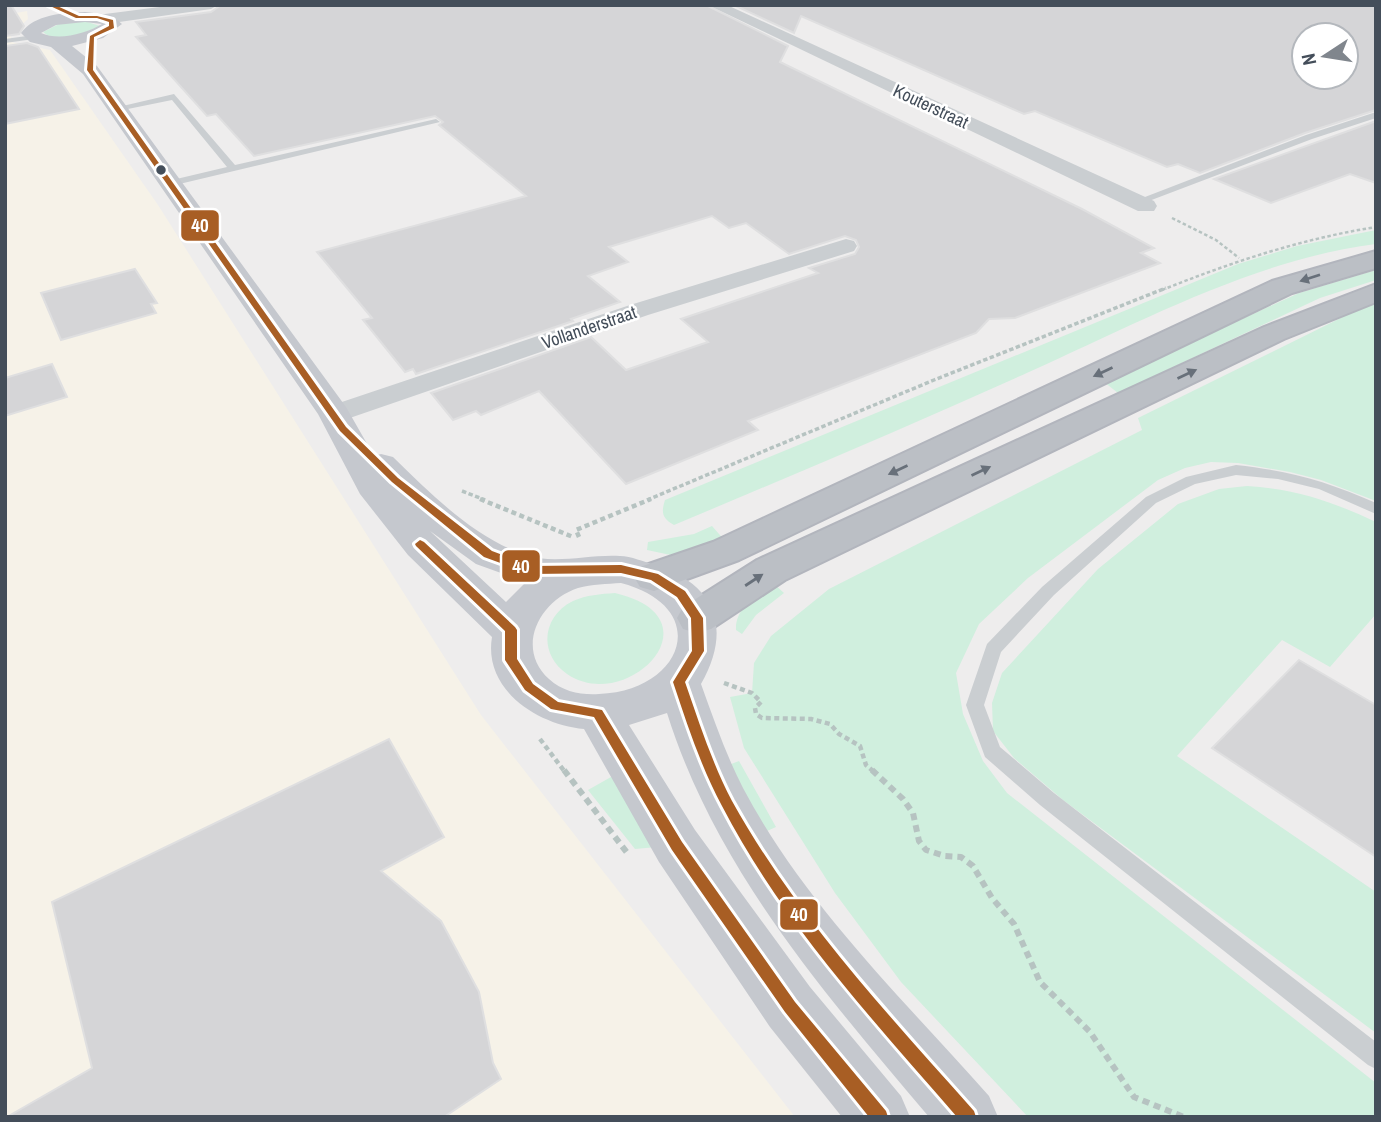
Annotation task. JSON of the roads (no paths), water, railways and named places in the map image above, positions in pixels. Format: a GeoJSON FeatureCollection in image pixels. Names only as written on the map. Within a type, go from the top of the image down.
{"type":"FeatureCollection","features":[{"type":"Feature","properties":{"kind":"highway"},"geometry":{"type":"LineString","coordinates":[[654,577],[726,551],[1282,287],[1376,259]]}},
{"type":"Feature","properties":{"kind":"highway"},"geometry":{"type":"LineString","coordinates":[[697,618],[771,570],[1274,333],[1376,292]]}},
{"type":"Feature","properties":{"kind":"main road"},"geometry":{"type":"LineString","coordinates":[[36,31],[47,5],[78,17],[109,23]]}},
{"type":"Feature","properties":{"kind":"main road"},"geometry":{"type":"LineString","coordinates":[[36,31],[78,17]]}},
{"type":"Feature","properties":{"kind":"main road"},"geometry":{"type":"LineString","coordinates":[[55,41],[92,36],[109,23]]}},
{"type":"Feature","properties":{"kind":"main road"},"geometry":{"type":"LineString","coordinates":[[36,31],[55,41],[90,69],[339,422],[373,486],[416,540],[511,630]]}},
{"type":"Feature","properties":{"kind":"main road"},"geometry":{"type":"LineString","coordinates":[[90,69],[92,36]]}},
{"type":"Feature","properties":{"kind":"main road"},"geometry":{"type":"LineString","coordinates":[[339,422],[395,480],[488,554],[531,570],[583,556],[654,577],[681,594],[697,618],[698,651],[679,682],[646,703],[598,713],[555,706],[529,687],[512,660],[511,630],[526,603],[583,556]]}},
{"type":"Feature","properties":{"kind":"main road"},"geometry":{"type":"LineString","coordinates":[[679,682],[689,719],[705,760],[768,874],[877,1012],[968,1117]]}},
{"type":"Feature","properties":{"kind":"main road"},"geometry":{"type":"LineString","coordinates":[[598,713],[677,846],[790,1007],[880,1117]]}},
{"type":"Feature","properties":{"kind":"street"},"geometry":{"type":"LineString","coordinates":[[109,23],[211,5]]}},
{"type":"Feature","properties":{"kind":"street","name":"Kouterstraat"},"geometry":{"type":"LineString","coordinates":[[715,5],[1141,204]]}},
{"type":"Feature","properties":{"kind":"street","name":"Vollanderstraat"},"geometry":{"type":"LineString","coordinates":[[339,422],[639,310],[846,246]]}},
{"type":"Feature","properties":{"kind":"lane"},"geometry":{"type":"LineString","coordinates":[[5,41],[36,31]]}},
{"type":"Feature","properties":{"kind":"lane"},"geometry":{"type":"LineString","coordinates":[[118,108],[174,97],[233,169]]}},
{"type":"Feature","properties":{"kind":"lane"},"geometry":{"type":"LineString","coordinates":[[1141,204],[1309,137],[1376,115]]}},
{"type":"Feature","properties":{"kind":"lane"},"geometry":{"type":"LineString","coordinates":[[171,183],[436,122]]}},
{"type":"Feature","properties":{"kind":"lane"},"geometry":{"type":"LineString","coordinates":[[1376,509],[1324,486],[1278,474],[1236,470],[1191,480],[1151,500],[1048,591],[993,649],[975,705],[992,752],[1047,799],[1376,1057]]}}]}
